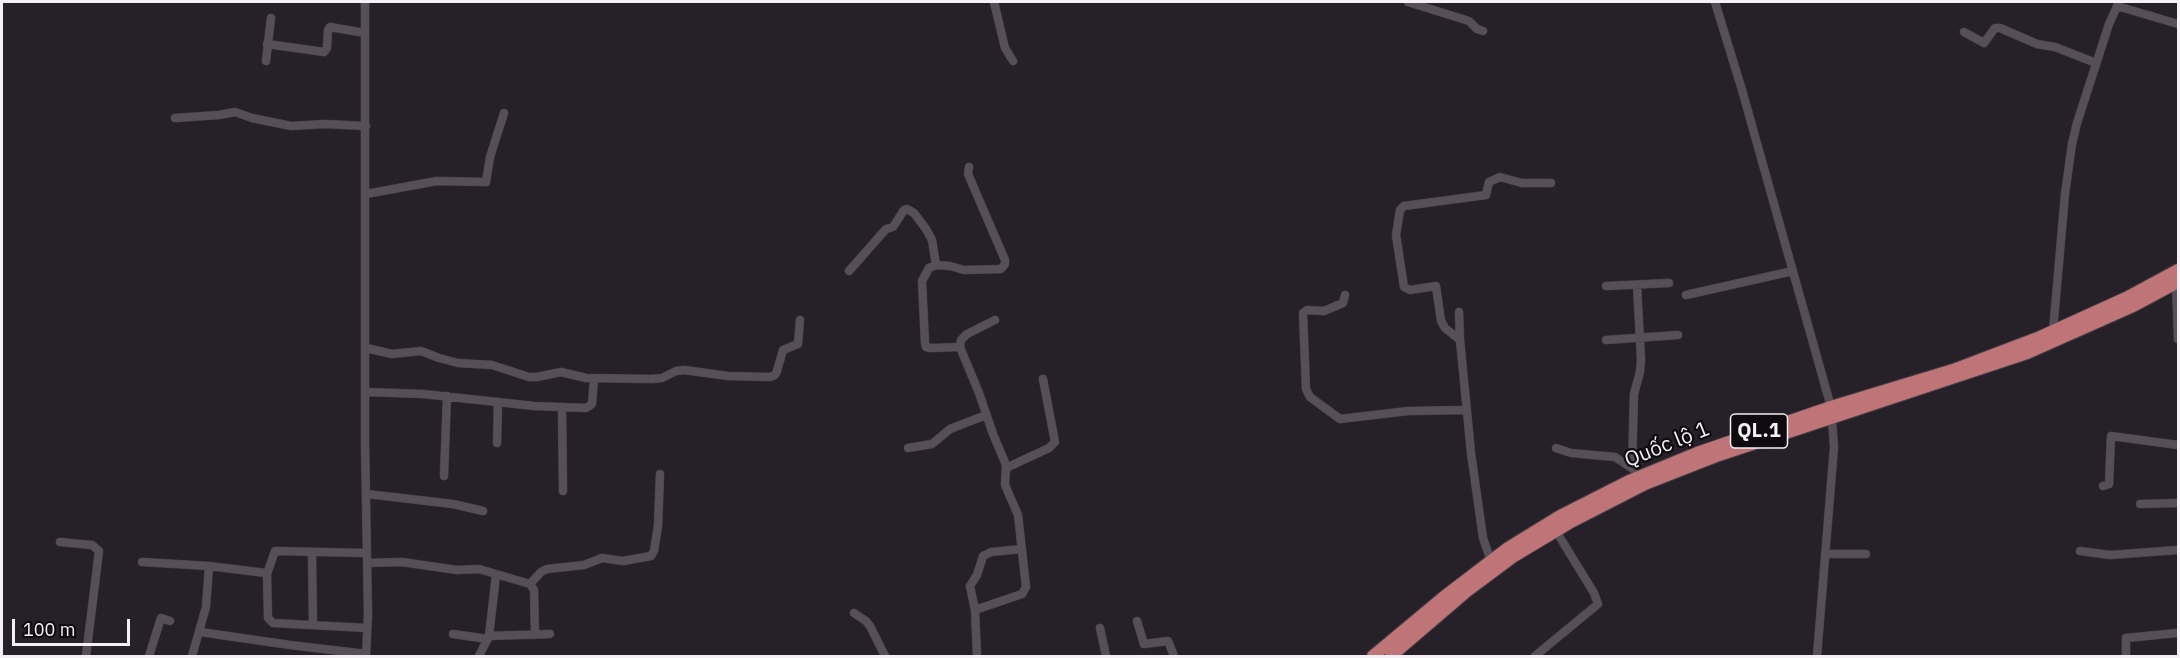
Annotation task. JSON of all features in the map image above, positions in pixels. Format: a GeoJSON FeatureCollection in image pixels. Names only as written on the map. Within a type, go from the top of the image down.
{"type":"FeatureCollection","features":[{"type":"Feature","properties":{"kind":"highway","name":"Quốc lộ 1"},"geometry":{"type":"LineString","coordinates":[[1391,657],[1495,569],[1556,531],[1615,499],[1668,475],[1831,412],[1953,370],[2053,331],[2128,297],[2178,270]]}},
{"type":"Feature","properties":{"kind":"highway","name":"Quốc lộ 1"},"geometry":{"type":"LineString","coordinates":[[1373,657],[1508,548],[1636,472],[2027,353],[2121,312],[2177,283]]}},
{"type":"Feature","properties":{"kind":"street"},"geometry":{"type":"LineString","coordinates":[[200,632],[366,655],[365,2]]}},
{"type":"Feature","properties":{"kind":"street"},"geometry":{"type":"LineString","coordinates":[[994,2],[1005,48],[1013,61]]}},
{"type":"Feature","properties":{"kind":"street"},"geometry":{"type":"LineString","coordinates":[[1408,2],[1470,21],[1477,29],[1484,31]]}},
{"type":"Feature","properties":{"kind":"street"},"geometry":{"type":"LineString","coordinates":[[1715,2],[1793,271],[1831,412],[1834,447],[1817,657]]}},
{"type":"Feature","properties":{"kind":"street"},"geometry":{"type":"LineString","coordinates":[[2053,331],[2070,159],[2077,123],[2109,24],[2118,4],[2178,24]]}},
{"type":"Feature","properties":{"kind":"street"},"geometry":{"type":"LineString","coordinates":[[266,61],[271,18]]}},
{"type":"Feature","properties":{"kind":"street"},"geometry":{"type":"LineString","coordinates":[[267,44],[324,52],[327,48],[330,27],[365,33]]}},
{"type":"Feature","properties":{"kind":"street"},"geometry":{"type":"LineString","coordinates":[[1964,32],[1984,43],[1995,28],[2000,28],[2037,44],[2055,47],[2096,63]]}},
{"type":"Feature","properties":{"kind":"street"},"geometry":{"type":"LineString","coordinates":[[175,118],[235,112],[291,126],[325,124],[366,126]]}},
{"type":"Feature","properties":{"kind":"street"},"geometry":{"type":"LineString","coordinates":[[366,194],[437,182],[486,182],[490,156],[504,113]]}},
{"type":"Feature","properties":{"kind":"street"},"geometry":{"type":"LineString","coordinates":[[960,347],[931,348],[925,345],[922,281],[929,268],[936,265],[964,270],[1001,269],[1005,264],[968,174],[969,167]]}},
{"type":"Feature","properties":{"kind":"street"},"geometry":{"type":"LineString","coordinates":[[1460,340],[1445,328],[1441,321],[1436,286],[1429,285],[1410,290],[1404,287],[1396,242],[1402,207],[1486,195],[1489,182],[1500,177],[1522,183],[1551,183]]}},
{"type":"Feature","properties":{"kind":"street"},"geometry":{"type":"LineString","coordinates":[[849,271],[886,229],[893,227],[907,209],[914,213],[926,228],[932,240],[936,265]]}},
{"type":"Feature","properties":{"kind":"street"},"geometry":{"type":"LineString","coordinates":[[1686,295],[1793,271]]}},
{"type":"Feature","properties":{"kind":"street"},"geometry":{"type":"LineString","coordinates":[[1606,286],[1669,283]]}},
{"type":"Feature","properties":{"kind":"street"},"geometry":{"type":"LineString","coordinates":[[2177,283],[2178,339]]}},
{"type":"Feature","properties":{"kind":"street"},"geometry":{"type":"LineString","coordinates":[[1636,472],[1634,394],[1641,367],[1637,285]]}},
{"type":"Feature","properties":{"kind":"street"},"geometry":{"type":"LineString","coordinates":[[1345,295],[1343,303],[1324,310],[1307,310],[1303,313],[1306,389],[1310,397],[1342,420],[1408,411],[1467,410]]}},
{"type":"Feature","properties":{"kind":"street"},"geometry":{"type":"LineString","coordinates":[[1459,312],[1467,410],[1483,538],[1491,561]]}},
{"type":"Feature","properties":{"kind":"street"},"geometry":{"type":"LineString","coordinates":[[366,348],[392,354],[421,351],[458,363],[492,365],[529,377],[543,377],[561,372],[594,378],[662,378],[675,371],[684,370],[728,376],[773,377],[783,350],[798,344],[800,320]]}},
{"type":"Feature","properties":{"kind":"street"},"geometry":{"type":"LineString","coordinates":[[975,610],[1024,593],[1026,587],[1018,515],[1004,483],[1006,468],[986,416],[980,393],[960,347],[961,340],[967,334],[995,320]]}},
{"type":"Feature","properties":{"kind":"street"},"geometry":{"type":"LineString","coordinates":[[1606,340],[1678,335]]}},
{"type":"Feature","properties":{"kind":"street"},"geometry":{"type":"LineString","coordinates":[[366,392],[447,396],[562,407],[590,407],[594,378]]}},
{"type":"Feature","properties":{"kind":"street"},"geometry":{"type":"LineString","coordinates":[[1006,468],[1049,448],[1055,442],[1043,379]]}},
{"type":"Feature","properties":{"kind":"street"},"geometry":{"type":"LineString","coordinates":[[444,476],[447,396]]}},
{"type":"Feature","properties":{"kind":"street"},"geometry":{"type":"LineString","coordinates":[[497,443],[498,402]]}},
{"type":"Feature","properties":{"kind":"street"},"geometry":{"type":"LineString","coordinates":[[562,407],[563,491]]}},
{"type":"Feature","properties":{"kind":"street"},"geometry":{"type":"LineString","coordinates":[[908,448],[932,444],[942,433],[986,416]]}},
{"type":"Feature","properties":{"kind":"street"},"geometry":{"type":"LineString","coordinates":[[2103,486],[2109,484],[2111,436],[2178,445]]}},
{"type":"Feature","properties":{"kind":"street"},"geometry":{"type":"LineString","coordinates":[[1556,448],[1571,453],[1615,457],[1636,472]]}},
{"type":"Feature","properties":{"kind":"street"},"geometry":{"type":"LineString","coordinates":[[530,584],[547,569],[584,565],[602,558],[623,561],[651,556],[658,526],[660,474]]}},
{"type":"Feature","properties":{"kind":"street"},"geometry":{"type":"LineString","coordinates":[[367,494],[453,504],[483,511]]}},
{"type":"Feature","properties":{"kind":"street"},"geometry":{"type":"LineString","coordinates":[[2140,504],[2178,502]]}},
{"type":"Feature","properties":{"kind":"street"},"geometry":{"type":"LineString","coordinates":[[1535,657],[1598,604],[1594,593],[1556,531]]}},
{"type":"Feature","properties":{"kind":"street"},"geometry":{"type":"LineString","coordinates":[[60,542],[92,545],[99,550],[86,657]]}},
{"type":"Feature","properties":{"kind":"street"},"geometry":{"type":"LineString","coordinates":[[977,657],[975,610],[970,586],[977,575],[983,556],[991,552],[1022,549]]}},
{"type":"Feature","properties":{"kind":"street"},"geometry":{"type":"LineString","coordinates":[[2080,551],[2110,555],[2178,550]]}},
{"type":"Feature","properties":{"kind":"street"},"geometry":{"type":"LineString","coordinates":[[366,553],[274,551],[267,574],[267,614],[270,621],[278,624],[367,628]]}},
{"type":"Feature","properties":{"kind":"street"},"geometry":{"type":"LineString","coordinates":[[312,552],[312,625]]}},
{"type":"Feature","properties":{"kind":"street"},"geometry":{"type":"LineString","coordinates":[[1825,554],[1866,554]]}},
{"type":"Feature","properties":{"kind":"street"},"geometry":{"type":"LineString","coordinates":[[142,562],[209,566],[267,574]]}},
{"type":"Feature","properties":{"kind":"street"},"geometry":{"type":"LineString","coordinates":[[367,562],[402,562],[447,569],[478,569],[530,584],[534,590],[535,634]]}},
{"type":"Feature","properties":{"kind":"street"},"geometry":{"type":"LineString","coordinates":[[192,657],[207,600],[209,566]]}},
{"type":"Feature","properties":{"kind":"street"},"geometry":{"type":"LineString","coordinates":[[479,657],[488,638],[496,575]]}},
{"type":"Feature","properties":{"kind":"street"},"geometry":{"type":"LineString","coordinates":[[854,613],[870,626],[885,657]]}},
{"type":"Feature","properties":{"kind":"street"},"geometry":{"type":"LineString","coordinates":[[149,657],[161,618],[170,621]]}},
{"type":"Feature","properties":{"kind":"street"},"geometry":{"type":"LineString","coordinates":[[1137,621],[1144,644],[1168,640],[1174,657]]}},
{"type":"Feature","properties":{"kind":"street"},"geometry":{"type":"LineString","coordinates":[[1100,628],[1106,657]]}},
{"type":"Feature","properties":{"kind":"street"},"geometry":{"type":"LineString","coordinates":[[453,634],[488,638],[550,634]]}},
{"type":"Feature","properties":{"kind":"street"},"geometry":{"type":"LineString","coordinates":[[2126,657],[2126,638],[2178,635]]}}]}
